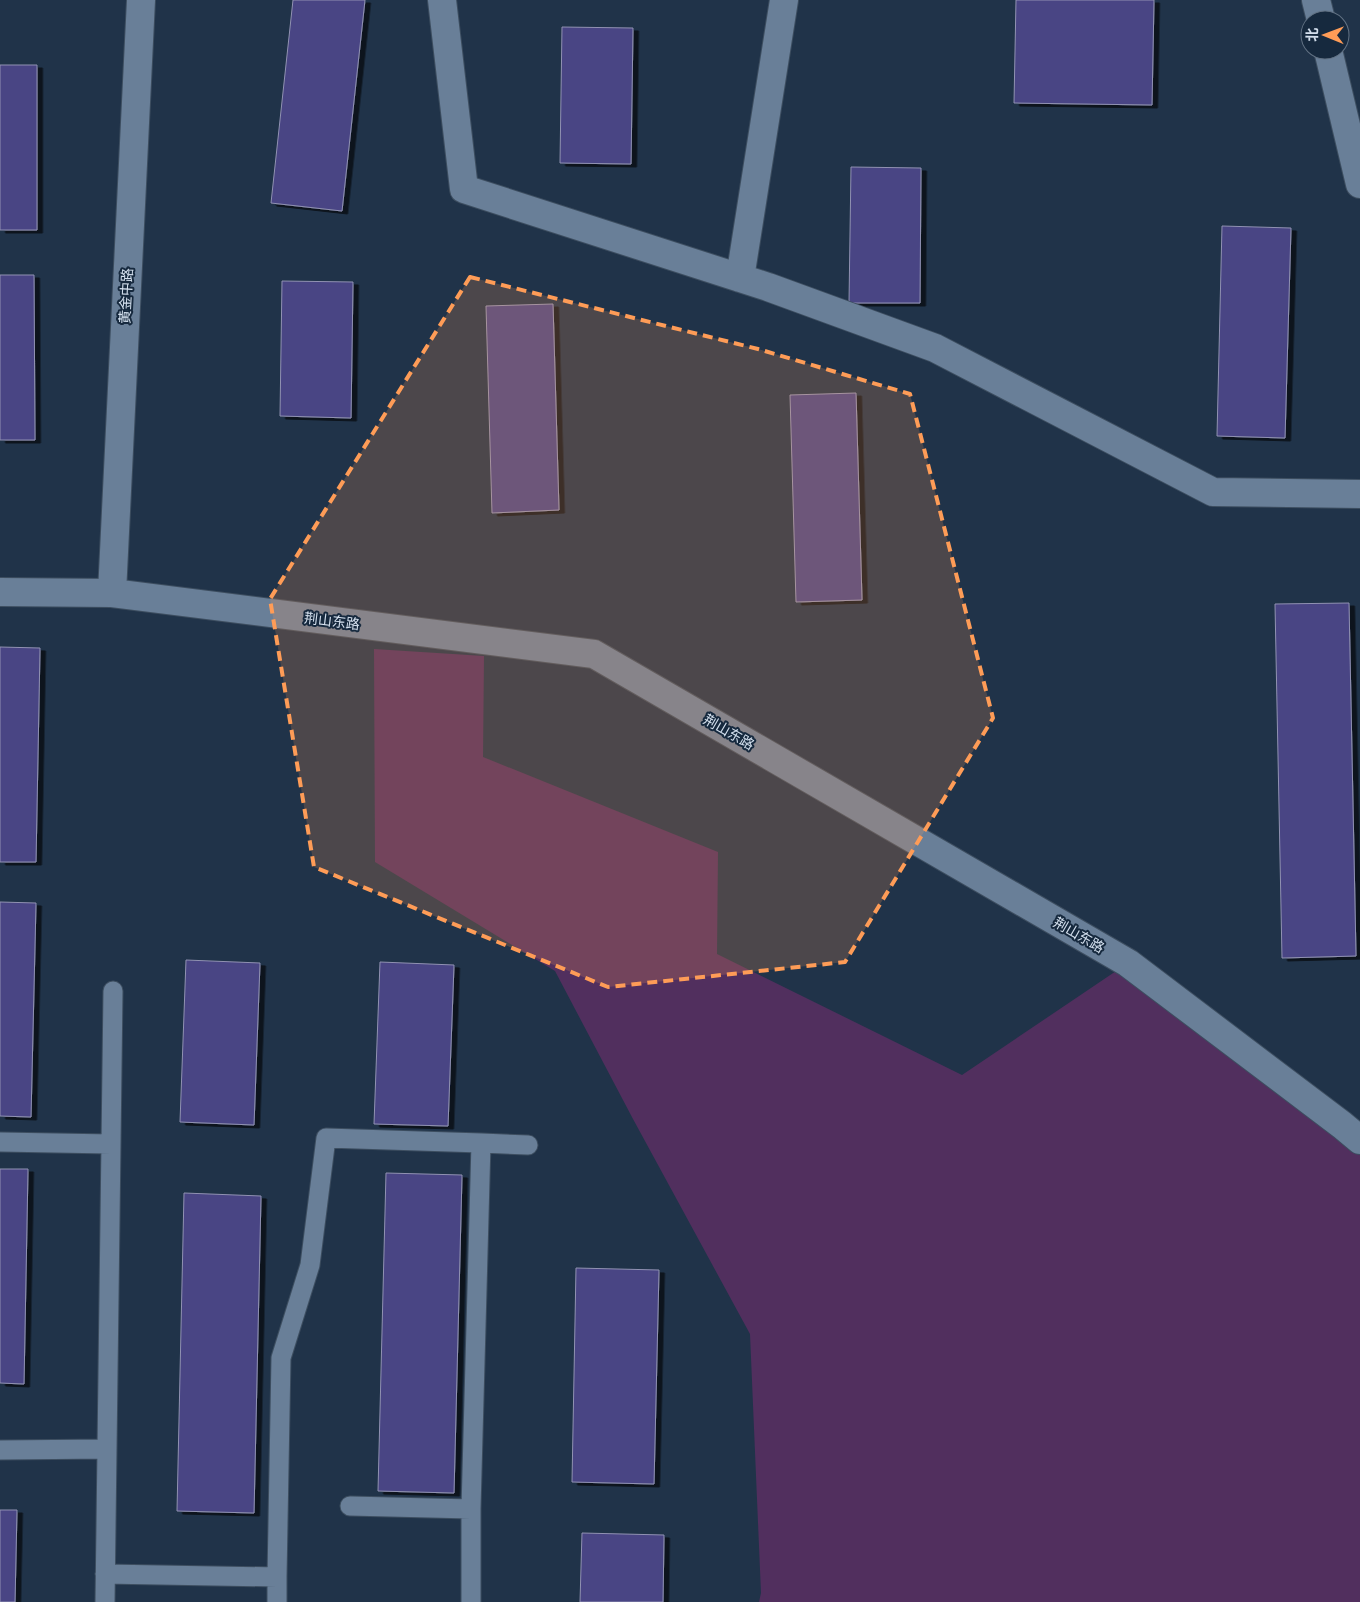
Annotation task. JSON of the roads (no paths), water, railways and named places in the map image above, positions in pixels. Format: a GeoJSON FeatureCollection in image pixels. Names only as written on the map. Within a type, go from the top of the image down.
{"type":"FeatureCollection","features":[{"type":"Feature","properties":{"kind":"street","name":"黄金中路"},"geometry":{"type":"LineString","coordinates":[[112,593],[141,0]]}},
{"type":"Feature","properties":{"kind":"street"},"geometry":{"type":"LineString","coordinates":[[442,0],[464,189],[740,278],[935,348],[1213,492],[1360,494]]}},
{"type":"Feature","properties":{"kind":"street"},"geometry":{"type":"LineString","coordinates":[[740,278],[784,0]]}},
{"type":"Feature","properties":{"kind":"street"},"geometry":{"type":"LineString","coordinates":[[1330,60],[1360,184]]}},
{"type":"Feature","properties":{"kind":"street","name":"荆山东路"},"geometry":{"type":"LineString","coordinates":[[0,592],[112,593],[594,654],[1128,963],[1360,1140]]}},
{"type":"Feature","properties":{"kind":"lane"},"geometry":{"type":"LineString","coordinates":[[105,1602],[113,991]]}},
{"type":"Feature","properties":{"kind":"lane"},"geometry":{"type":"LineString","coordinates":[[277,1602],[281,1358],[310,1266],[326,1138],[528,1145]]}},
{"type":"Feature","properties":{"kind":"lane"},"geometry":{"type":"LineString","coordinates":[[0,1142],[111,1144]]}},
{"type":"Feature","properties":{"kind":"lane"},"geometry":{"type":"LineString","coordinates":[[471,1602],[482,1143]]}},
{"type":"Feature","properties":{"kind":"lane"},"geometry":{"type":"LineString","coordinates":[[0,1450],[107,1449]]}},
{"type":"Feature","properties":{"kind":"lane"},"geometry":{"type":"LineString","coordinates":[[350,1506],[472,1509]]}},
{"type":"Feature","properties":{"kind":"lane"},"geometry":{"type":"LineString","coordinates":[[105,1574],[278,1577]]}}]}
